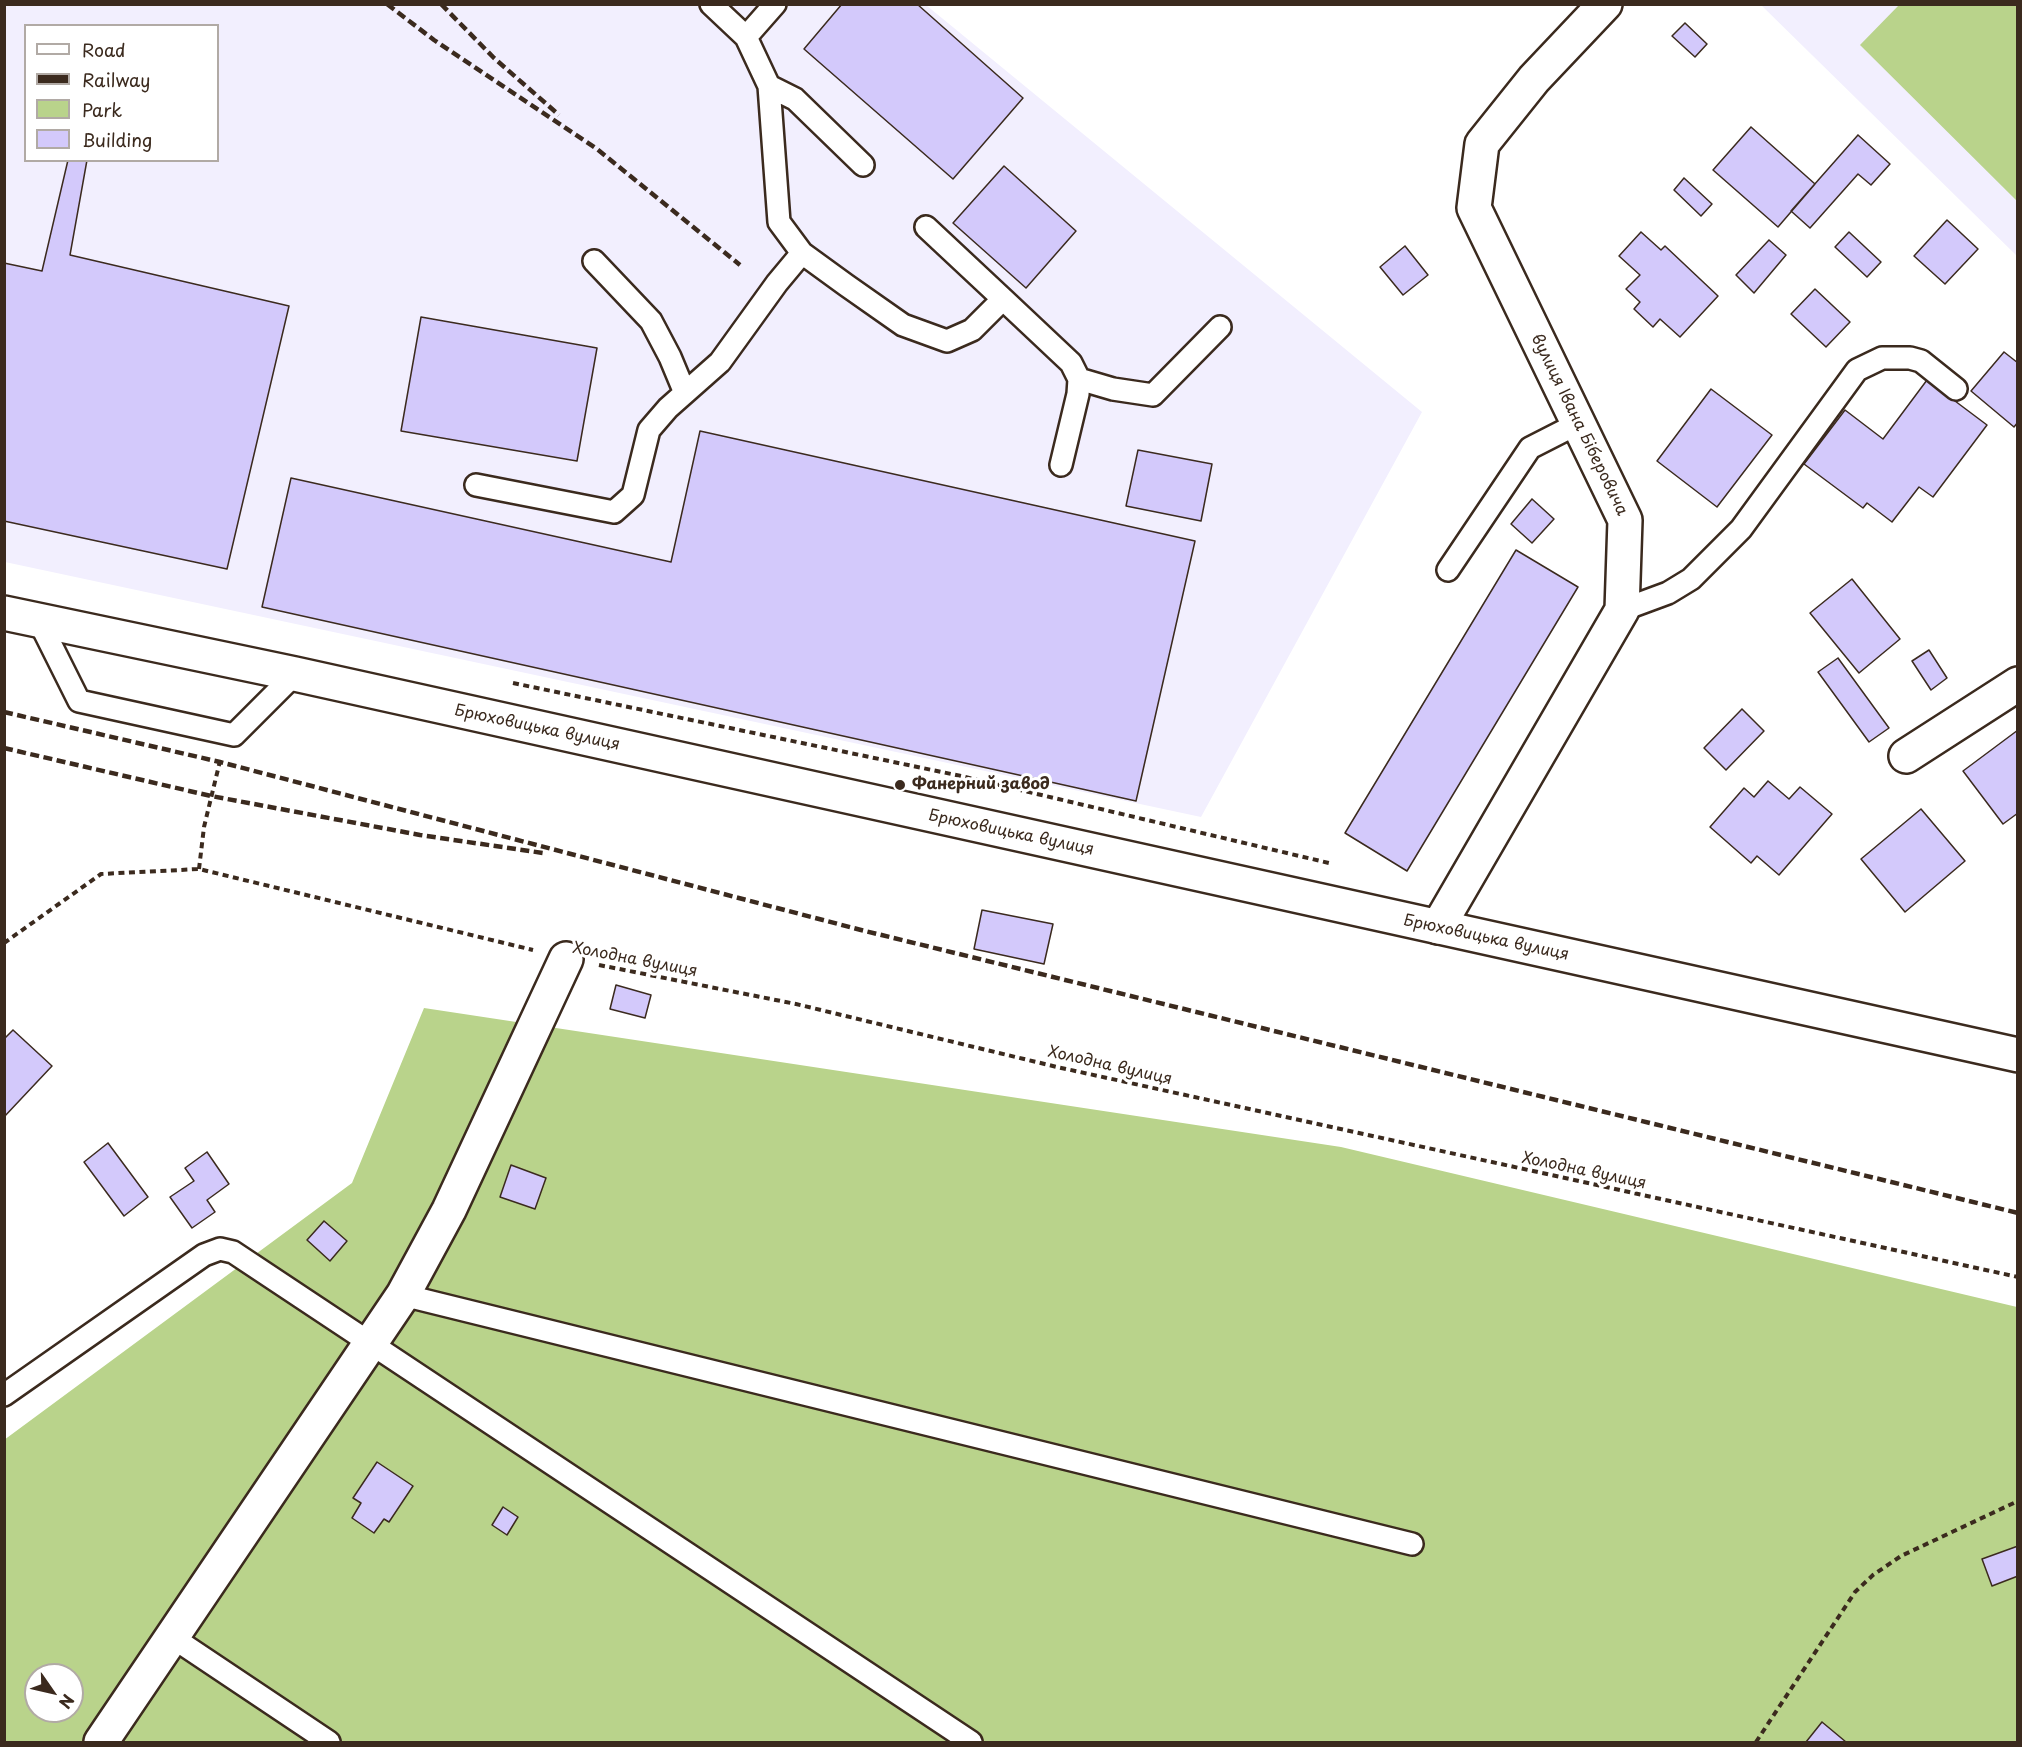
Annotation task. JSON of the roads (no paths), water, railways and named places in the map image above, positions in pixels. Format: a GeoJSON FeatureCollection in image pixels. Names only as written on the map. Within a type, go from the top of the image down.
{"type":"FeatureCollection","features":[{"type":"Feature","properties":{"kind":"street","name":"вулиця Івана Біберовича"},"geometry":{"type":"LineString","coordinates":[[1438,927],[1622,610],[1625,520],[1474,207],[1482,144],[1534,78],[1605,4]]}},
{"type":"Feature","properties":{"kind":"street","name":"Брюховицька вулиця"},"geometry":{"type":"LineString","coordinates":[[4,613],[295,674],[2018,1055]]}},
{"type":"Feature","properties":{"kind":"street"},"geometry":{"type":"LineString","coordinates":[[1906,756],[2018,684]]}},
{"type":"Feature","properties":{"kind":"street"},"geometry":{"type":"LineString","coordinates":[[101,1743],[403,1295],[449,1210],[566,958]]}},
{"type":"Feature","properties":{"kind":"lane"},"geometry":{"type":"LineString","coordinates":[[711,4],[746,38],[769,86],[779,222],[802,253],[903,324],[947,341],[972,330],[1003,299]]}},
{"type":"Feature","properties":{"kind":"lane"},"geometry":{"type":"LineString","coordinates":[[746,38],[775,4]]}},
{"type":"Feature","properties":{"kind":"lane"},"geometry":{"type":"LineString","coordinates":[[769,86],[795,99],[864,165]]}},
{"type":"Feature","properties":{"kind":"lane"},"geometry":{"type":"LineString","coordinates":[[926,227],[1071,363],[1079,380],[1078,394],[1061,465]]}},
{"type":"Feature","properties":{"kind":"lane"},"geometry":{"type":"LineString","coordinates":[[476,484],[614,512],[633,495],[648,430],[720,362],[777,283],[802,253]]}},
{"type":"Feature","properties":{"kind":"lane"},"geometry":{"type":"LineString","coordinates":[[594,261],[651,321],[670,357],[685,393]]}},
{"type":"Feature","properties":{"kind":"lane"},"geometry":{"type":"LineString","coordinates":[[1079,380],[1113,389],[1153,395],[1220,327]]}},
{"type":"Feature","properties":{"kind":"lane"},"geometry":{"type":"LineString","coordinates":[[1622,610],[1668,593],[1691,579],[1741,529],[1857,370],[1882,358],[1910,358],[1921,361],[1956,389]]}},
{"type":"Feature","properties":{"kind":"lane"},"geometry":{"type":"LineString","coordinates":[[1448,570],[1530,448],[1579,423]]}},
{"type":"Feature","properties":{"kind":"lane"},"geometry":{"type":"LineString","coordinates":[[39,621],[79,701],[234,735],[295,674]]}},
{"type":"Feature","properties":{"kind":"lane"},"geometry":{"type":"LineString","coordinates":[[4,1395],[204,1255],[220,1249],[233,1252],[971,1743]]}},
{"type":"Feature","properties":{"kind":"lane"},"geometry":{"type":"LineString","coordinates":[[403,1295],[1412,1544]]}},
{"type":"Feature","properties":{"kind":"lane"},"geometry":{"type":"LineString","coordinates":[[172,1637],[329,1743]]}},
{"type":"Feature","properties":{"kind":"railway"},"geometry":{"type":"LineString","coordinates":[[387,4],[434,40],[597,149],[740,265]]}},
{"type":"Feature","properties":{"kind":"railway"},"geometry":{"type":"LineString","coordinates":[[441,4],[494,58],[559,115]]}},
{"type":"Feature","properties":{"kind":"railway"},"geometry":{"type":"LineString","coordinates":[[4,712],[220,762],[861,930],[2018,1213]]}},
{"type":"Feature","properties":{"kind":"railway"},"geometry":{"type":"LineString","coordinates":[[4,748],[211,796],[420,835],[543,853]]}},
{"type":"Feature","properties":{"kind":"place","name":"Фанерний завод"},"geometry":{"type":"Point","coordinates":[900,785]}}]}
